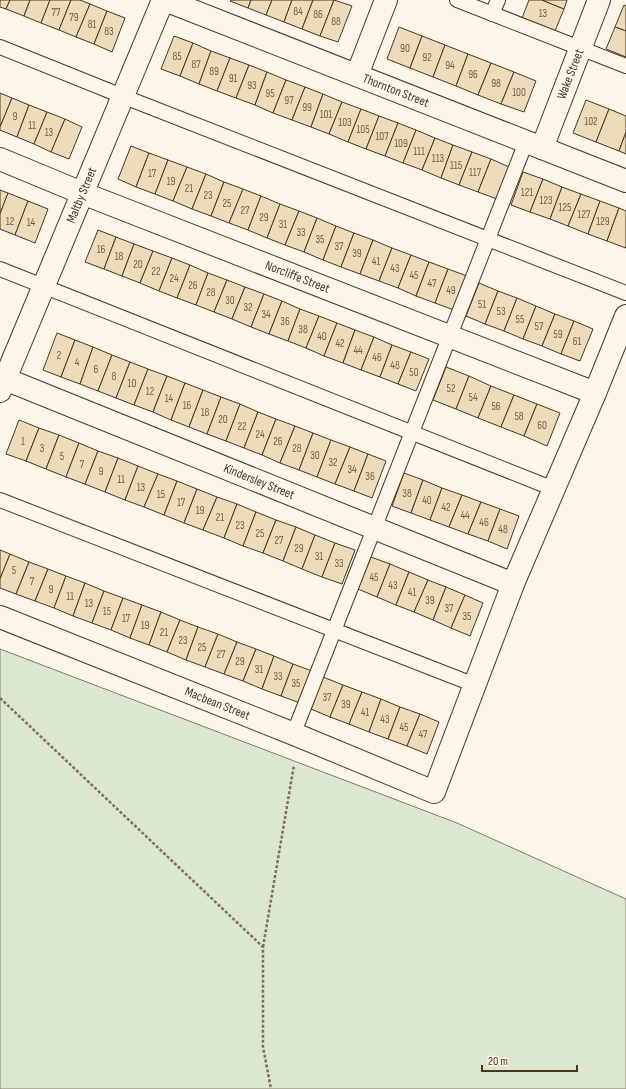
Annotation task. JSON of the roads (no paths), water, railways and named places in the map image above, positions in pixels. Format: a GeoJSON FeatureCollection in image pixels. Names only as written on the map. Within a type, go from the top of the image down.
{"type":"FeatureCollection","features":[{"type":"Feature","properties":{"kind":"street","name":"Thornton Street"},"geometry":{"type":"LineString","coordinates":[[164,0],[626,181]]}},
{"type":"Feature","properties":{"kind":"street","name":"Maltby Street"},"geometry":{"type":"LineString","coordinates":[[2,385],[122,96],[164,0]]}},
{"type":"Feature","properties":{"kind":"street"},"geometry":{"type":"LineString","coordinates":[[357,75],[386,0]]}},
{"type":"Feature","properties":{"kind":"street","name":"Wake Street"},"geometry":{"type":"LineString","coordinates":[[534,145],[580,49],[599,0]]}},
{"type":"Feature","properties":{"kind":"street","name":"Norcliffe Street"},"geometry":{"type":"LineString","coordinates":[[0,159],[82,193],[595,393]]}},
{"type":"Feature","properties":{"kind":"street"},"geometry":{"type":"LineString","coordinates":[[475,686],[513,584],[595,393],[626,316]]}},
{"type":"Feature","properties":{"kind":"street","name":"Kindersley Street"},"geometry":{"type":"LineString","coordinates":[[2,385],[375,528],[513,584]]}},
{"type":"Feature","properties":{"kind":"street","name":"Macbean Street"},"geometry":{"type":"LineString","coordinates":[[0,617],[434,792],[475,686]]}},
{"type":"Feature","properties":{"kind":"lane"},"geometry":{"type":"LineString","coordinates":[[457,0],[626,66]]}},
{"type":"Feature","properties":{"kind":"lane"},"geometry":{"type":"LineString","coordinates":[[492,14],[498,0]]}},
{"type":"Feature","properties":{"kind":"lane"},"geometry":{"type":"LineString","coordinates":[[0,47],[626,293]]}},
{"type":"Feature","properties":{"kind":"lane"},"geometry":{"type":"LineString","coordinates":[[296,736],[334,631],[488,239],[534,145]]}},
{"type":"Feature","properties":{"kind":"lane"},"geometry":{"type":"LineString","coordinates":[[0,269],[554,489]]}},
{"type":"Feature","properties":{"kind":"lane"},"geometry":{"type":"LineString","coordinates":[[0,500],[475,686]]}}]}
